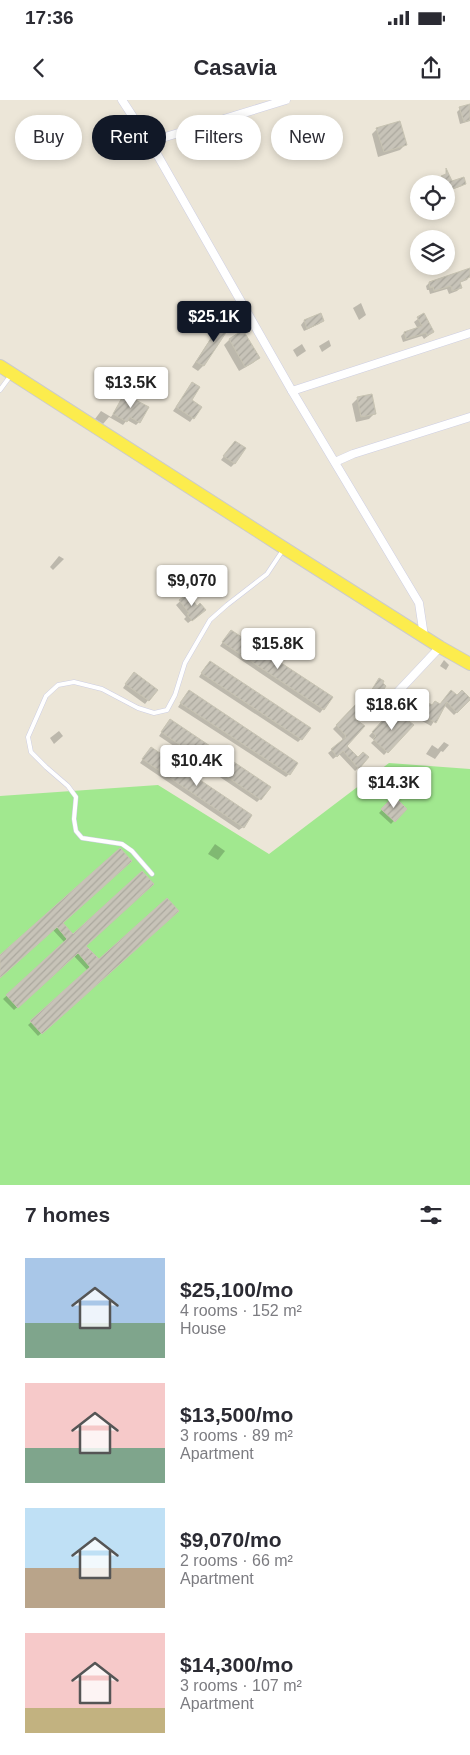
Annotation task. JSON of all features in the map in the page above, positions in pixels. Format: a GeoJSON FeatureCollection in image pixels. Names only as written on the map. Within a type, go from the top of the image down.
{"type":"FeatureCollection","features":[{"type":"Feature","properties":{"kind":"main road"},"geometry":{"type":"LineString","coordinates":[[0,366],[440,647],[470,664]]}},
{"type":"Feature","properties":{"kind":"street"},"geometry":{"type":"LineString","coordinates":[[122,100],[132,115]]}},
{"type":"Feature","properties":{"kind":"street"},"geometry":{"type":"LineString","coordinates":[[166,137],[286,100]]}},
{"type":"Feature","properties":{"kind":"street"},"geometry":{"type":"LineString","coordinates":[[160,160],[292,391],[419,604],[424,636]]}},
{"type":"Feature","properties":{"kind":"street"},"geometry":{"type":"LineString","coordinates":[[292,391],[470,333]]}},
{"type":"Feature","properties":{"kind":"street"},"geometry":{"type":"LineString","coordinates":[[335,462],[353,454],[470,417]]}},
{"type":"Feature","properties":{"kind":"street"},"geometry":{"type":"LineString","coordinates":[[393,697],[440,647]]}},
{"type":"Feature","properties":{"kind":"lane"},"geometry":{"type":"LineString","coordinates":[[0,390],[12,374]]}},
{"type":"Feature","properties":{"kind":"lane"},"geometry":{"type":"LineString","coordinates":[[152,874],[132,851],[122,844],[82,838],[76,831],[74,819],[76,797],[68,786],[46,768],[31,752],[28,737],[46,696],[58,685],[74,682],[102,689],[138,708],[154,713],[167,710],[175,695],[185,663],[210,620],[226,605],[267,574],[284,548]]}},
{"type":"Feature","properties":{"kind":"green space"},"geometry":{"type":"Polygon","coordinates":[[[389,763],[470,769],[470,1185],[0,1185],[0,796],[158,785],[269,854],[389,763]]]}},
{"type":"Feature","properties":{"kind":"building"},"geometry":{"type":"Polygon","coordinates":[[[470,104],[470,120],[464,122],[459,107],[470,104]]]}},
{"type":"Feature","properties":{"kind":"building"},"geometry":{"type":"Polygon","coordinates":[[[400,121],[407,145],[384,152],[376,128],[400,121]]]}},
{"type":"Feature","properties":{"kind":"building"},"geometry":{"type":"Polygon","coordinates":[[[464,177],[466,184],[455,188],[455,180],[464,177]]]}},
{"type":"Feature","properties":{"kind":"building"},"geometry":{"type":"Polygon","coordinates":[[[470,268],[470,277],[460,282],[462,288],[452,291],[451,286],[434,291],[433,287],[430,288],[429,282],[455,275],[455,273],[470,268]]]}},
{"type":"Feature","properties":{"kind":"building"},"geometry":{"type":"Polygon","coordinates":[[[321,313],[324,321],[307,329],[304,320],[321,313]]]}},
{"type":"Feature","properties":{"kind":"building"},"geometry":{"type":"Polygon","coordinates":[[[424,313],[434,332],[427,336],[426,333],[406,339],[404,332],[422,326],[417,317],[424,313]]]}},
{"type":"Feature","properties":{"kind":"building"},"geometry":{"type":"Polygon","coordinates":[[[223,320],[231,325],[204,366],[196,362],[223,320]]]}},
{"type":"Feature","properties":{"kind":"building"},"geometry":{"type":"Polygon","coordinates":[[[243,330],[260,358],[245,367],[229,339],[243,330]]]}},
{"type":"Feature","properties":{"kind":"building"},"geometry":{"type":"Polygon","coordinates":[[[192,382],[200,387],[192,400],[202,407],[194,419],[176,407],[192,382]]]}},
{"type":"Feature","properties":{"kind":"building"},"geometry":{"type":"Polygon","coordinates":[[[124,394],[149,407],[140,423],[130,417],[127,422],[113,414],[124,394]]]}},
{"type":"Feature","properties":{"kind":"building"},"geometry":{"type":"Polygon","coordinates":[[[372,394],[376,414],[361,417],[357,397],[372,394]]]}},
{"type":"Feature","properties":{"kind":"building"},"geometry":{"type":"Polygon","coordinates":[[[235,441],[246,448],[235,464],[223,456],[235,441]]]}},
{"type":"Feature","properties":{"kind":"building"},"geometry":{"type":"Polygon","coordinates":[[[188,594],[197,606],[200,603],[206,610],[192,621],[187,614],[189,613],[179,600],[188,594]]]}},
{"type":"Feature","properties":{"kind":"building"},"geometry":{"type":"Polygon","coordinates":[[[231,630],[333,697],[324,710],[222,642],[231,630]]]}},
{"type":"Feature","properties":{"kind":"building"},"geometry":{"type":"Polygon","coordinates":[[[210,661],[311,728],[302,740],[201,673],[210,661]]]}},
{"type":"Feature","properties":{"kind":"building"},"geometry":{"type":"Polygon","coordinates":[[[134,672],[158,690],[149,701],[125,684],[134,672]]]}},
{"type":"Feature","properties":{"kind":"building"},"geometry":{"type":"Polygon","coordinates":[[[379,678],[384,681],[383,683],[386,686],[378,698],[371,691],[379,678]]]}},
{"type":"Feature","properties":{"kind":"building"},"geometry":{"type":"Polygon","coordinates":[[[189,690],[298,763],[290,775],[180,703],[189,690]]]}},
{"type":"Feature","properties":{"kind":"building"},"geometry":{"type":"Polygon","coordinates":[[[451,690],[457,695],[462,690],[470,700],[457,713],[447,702],[436,723],[410,709],[415,701],[420,703],[422,699],[432,705],[435,701],[440,704],[451,690]]]}},
{"type":"Feature","properties":{"kind":"building"},"geometry":{"type":"Polygon","coordinates":[[[356,704],[361,709],[354,718],[365,726],[347,746],[358,757],[363,752],[369,757],[359,769],[343,751],[337,757],[331,749],[346,737],[336,725],[356,704]]]}},
{"type":"Feature","properties":{"kind":"building"},"geometry":{"type":"Polygon","coordinates":[[[393,709],[414,725],[388,753],[373,739],[376,736],[372,732],[393,709]]]}},
{"type":"Feature","properties":{"kind":"building"},"geometry":{"type":"Polygon","coordinates":[[[170,719],[271,787],[261,800],[161,732],[170,719]]]}},
{"type":"Feature","properties":{"kind":"building"},"geometry":{"type":"Polygon","coordinates":[[[151,747],[252,815],[244,828],[142,759],[151,747]]]}},
{"type":"Feature","properties":{"kind":"building"},"geometry":{"type":"Polygon","coordinates":[[[394,796],[407,809],[395,822],[381,809],[394,796]]]}},
{"type":"Feature","properties":{"kind":"building"},"geometry":{"type":"Polygon","coordinates":[[[120,848],[132,861],[63,923],[73,934],[142,871],[154,884],[86,946],[99,959],[167,898],[179,911],[42,1034],[30,1021],[90,967],[78,953],[18,1008],[6,995],[67,939],[57,927],[0,978],[0,955],[120,848]]]}}]}
